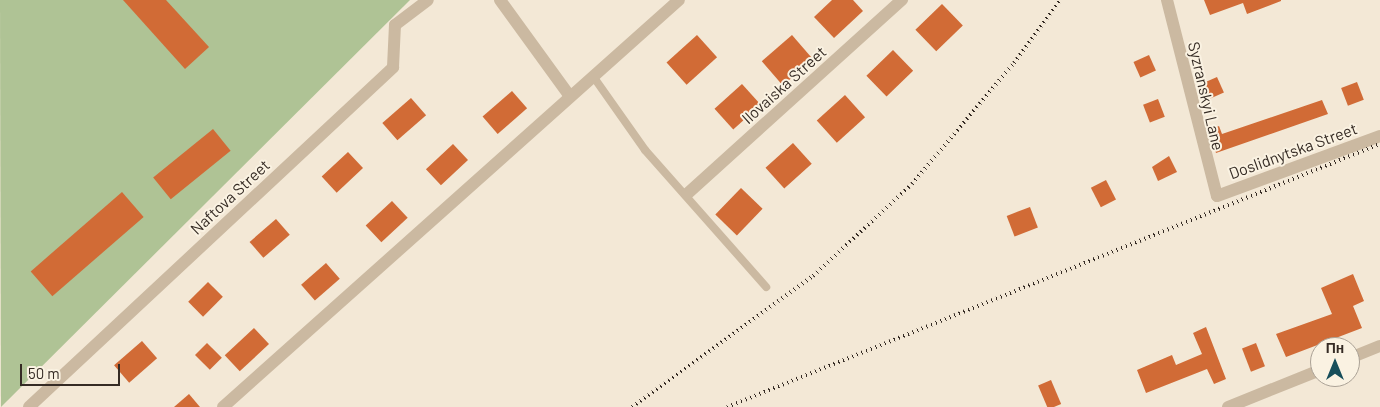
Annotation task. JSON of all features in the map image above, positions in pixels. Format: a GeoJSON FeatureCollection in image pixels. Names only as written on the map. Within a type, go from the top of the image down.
{"type":"FeatureCollection","features":[{"type":"Feature","properties":{"kind":"street","name":"Naftova Street"},"geometry":{"type":"LineString","coordinates":[[29,407],[393,67],[395,25],[428,0]]}},
{"type":"Feature","properties":{"kind":"street"},"geometry":{"type":"LineString","coordinates":[[500,0],[569,95]]}},
{"type":"Feature","properties":{"kind":"street"},"geometry":{"type":"LineString","coordinates":[[223,407],[569,95],[595,79],[679,0]]}},
{"type":"Feature","properties":{"kind":"street","name":"Ilovaiska Street"},"geometry":{"type":"LineString","coordinates":[[687,194],[902,0]]}},
{"type":"Feature","properties":{"kind":"street","name":"Syzranskyi Lane"},"geometry":{"type":"LineString","coordinates":[[1167,1],[1216,196]]}},
{"type":"Feature","properties":{"kind":"street","name":"Doslidnytska Street"},"geometry":{"type":"LineString","coordinates":[[1216,196],[1380,136]]}},
{"type":"Feature","properties":{"kind":"street"},"geometry":{"type":"LineString","coordinates":[[1360,354],[1380,346]]}},
{"type":"Feature","properties":{"kind":"street"},"geometry":{"type":"LineString","coordinates":[[1228,407],[1310,374]]}},
{"type":"Feature","properties":{"kind":"lane"},"geometry":{"type":"LineString","coordinates":[[595,79],[645,150],[687,194],[766,287]]}},
{"type":"Feature","properties":{"kind":"green space"},"geometry":{"type":"Polygon","coordinates":[[[0,0],[410,0],[1,407],[0,0]]]}},
{"type":"Feature","properties":{"kind":"building"},"geometry":{"type":"Polygon","coordinates":[[[123,0],[166,0],[209,47],[185,69],[123,0]]]}},
{"type":"Feature","properties":{"kind":"building"},"geometry":{"type":"Polygon","coordinates":[[[832,0],[853,0],[863,11],[834,38],[814,17],[832,0]]]}},
{"type":"Feature","properties":{"kind":"building"},"geometry":{"type":"Polygon","coordinates":[[[1204,0],[1281,1],[1247,14],[1243,3],[1210,15],[1204,0]]]}},
{"type":"Feature","properties":{"kind":"building"},"geometry":{"type":"Polygon","coordinates":[[[942,4],[963,26],[936,51],[915,30],[942,4]]]}},
{"type":"Feature","properties":{"kind":"building"},"geometry":{"type":"Polygon","coordinates":[[[697,35],[717,57],[687,85],[667,62],[697,35]]]}},
{"type":"Feature","properties":{"kind":"building"},"geometry":{"type":"Polygon","coordinates":[[[792,35],[813,59],[783,85],[762,61],[792,35]]]}},
{"type":"Feature","properties":{"kind":"building"},"geometry":{"type":"Polygon","coordinates":[[[893,50],[913,71],[887,97],[866,76],[893,50]]]}},
{"type":"Feature","properties":{"kind":"building"},"geometry":{"type":"Polygon","coordinates":[[[1149,55],[1156,71],[1140,77],[1133,62],[1149,55]]]}},
{"type":"Feature","properties":{"kind":"building"},"geometry":{"type":"Polygon","coordinates":[[[1217,77],[1224,93],[1207,100],[1201,84],[1217,77]]]}},
{"type":"Feature","properties":{"kind":"building"},"geometry":{"type":"Polygon","coordinates":[[[1357,82],[1364,100],[1348,106],[1341,88],[1357,82]]]}},
{"type":"Feature","properties":{"kind":"building"},"geometry":{"type":"Polygon","coordinates":[[[742,84],[761,105],[733,130],[715,109],[742,84]]]}},
{"type":"Feature","properties":{"kind":"building"},"geometry":{"type":"Polygon","coordinates":[[[512,91],[527,108],[498,134],[483,117],[512,91]]]}},
{"type":"Feature","properties":{"kind":"building"},"geometry":{"type":"Polygon","coordinates":[[[845,95],[865,117],[837,143],[817,120],[845,95]]]}},
{"type":"Feature","properties":{"kind":"building"},"geometry":{"type":"Polygon","coordinates":[[[411,98],[426,115],[397,140],[382,123],[411,98]]]}},
{"type":"Feature","properties":{"kind":"building"},"geometry":{"type":"Polygon","coordinates":[[[1158,99],[1165,117],[1150,122],[1143,105],[1158,99]]]}},
{"type":"Feature","properties":{"kind":"building"},"geometry":{"type":"Polygon","coordinates":[[[1322,100],[1328,114],[1216,153],[1209,130],[1219,126],[1222,134],[1322,100]]]}},
{"type":"Feature","properties":{"kind":"building"},"geometry":{"type":"Polygon","coordinates":[[[213,129],[231,151],[171,199],[153,177],[213,129]]]}},
{"type":"Feature","properties":{"kind":"building"},"geometry":{"type":"Polygon","coordinates":[[[793,143],[812,164],[784,189],[766,168],[793,143]]]}},
{"type":"Feature","properties":{"kind":"building"},"geometry":{"type":"Polygon","coordinates":[[[453,144],[468,160],[441,185],[426,169],[453,144]]]}},
{"type":"Feature","properties":{"kind":"building"},"geometry":{"type":"Polygon","coordinates":[[[348,152],[363,168],[337,193],[322,177],[348,152]]]}},
{"type":"Feature","properties":{"kind":"building"},"geometry":{"type":"Polygon","coordinates":[[[1169,156],[1177,172],[1158,181],[1152,167],[1169,156]]]}},
{"type":"Feature","properties":{"kind":"building"},"geometry":{"type":"Polygon","coordinates":[[[1106,180],[1116,200],[1101,207],[1091,188],[1106,180]]]}},
{"type":"Feature","properties":{"kind":"building"},"geometry":{"type":"Polygon","coordinates":[[[741,188],[763,209],[737,235],[715,215],[741,188]]]}},
{"type":"Feature","properties":{"kind":"building"},"geometry":{"type":"Polygon","coordinates":[[[122,192],[144,217],[52,296],[31,271],[122,192]]]}},
{"type":"Feature","properties":{"kind":"building"},"geometry":{"type":"Polygon","coordinates":[[[392,201],[408,218],[381,242],[366,226],[392,201]]]}},
{"type":"Feature","properties":{"kind":"building"},"geometry":{"type":"Polygon","coordinates":[[[1030,207],[1038,228],[1015,236],[1007,216],[1030,207]]]}},
{"type":"Feature","properties":{"kind":"building"},"geometry":{"type":"Polygon","coordinates":[[[276,219],[290,235],[263,258],[250,242],[276,219]]]}},
{"type":"Feature","properties":{"kind":"building"},"geometry":{"type":"Polygon","coordinates":[[[326,263],[340,279],[315,300],[301,285],[326,263]]]}},
{"type":"Feature","properties":{"kind":"building"},"geometry":{"type":"Polygon","coordinates":[[[1353,274],[1364,301],[1353,306],[1362,328],[1338,337],[1310,337],[1310,348],[1286,357],[1276,334],[1332,314],[1321,288],[1353,274]]]}},
{"type":"Feature","properties":{"kind":"building"},"geometry":{"type":"Polygon","coordinates":[[[208,282],[223,297],[203,317],[188,302],[208,282]]]}},
{"type":"Feature","properties":{"kind":"building"},"geometry":{"type":"Polygon","coordinates":[[[1206,327],[1226,379],[1214,384],[1207,369],[1146,393],[1137,370],[1172,355],[1176,365],[1202,354],[1193,333],[1206,327]]]}},
{"type":"Feature","properties":{"kind":"building"},"geometry":{"type":"Polygon","coordinates":[[[254,328],[269,344],[240,371],[225,355],[254,328]]]}},
{"type":"Feature","properties":{"kind":"building"},"geometry":{"type":"Polygon","coordinates":[[[142,341],[157,358],[129,383],[114,365],[142,341]]]}},
{"type":"Feature","properties":{"kind":"building"},"geometry":{"type":"Polygon","coordinates":[[[207,343],[222,358],[210,370],[195,355],[207,343]]]}},
{"type":"Feature","properties":{"kind":"building"},"geometry":{"type":"Polygon","coordinates":[[[1256,343],[1265,366],[1251,372],[1242,348],[1256,343]]]}},
{"type":"Feature","properties":{"kind":"building"},"geometry":{"type":"Polygon","coordinates":[[[1051,380],[1061,404],[1047,407],[1038,385],[1051,380]]]}},
{"type":"Feature","properties":{"kind":"building"},"geometry":{"type":"Polygon","coordinates":[[[189,394],[200,407],[174,407],[189,394]]]}},
{"type":"Feature","properties":{"kind":"railway"},"geometry":{"type":"LineString","coordinates":[[632,407],[813,276],[912,184],[1014,63],[1060,0]]}},
{"type":"Feature","properties":{"kind":"railway"},"geometry":{"type":"LineString","coordinates":[[727,407],[1380,144]]}}]}
